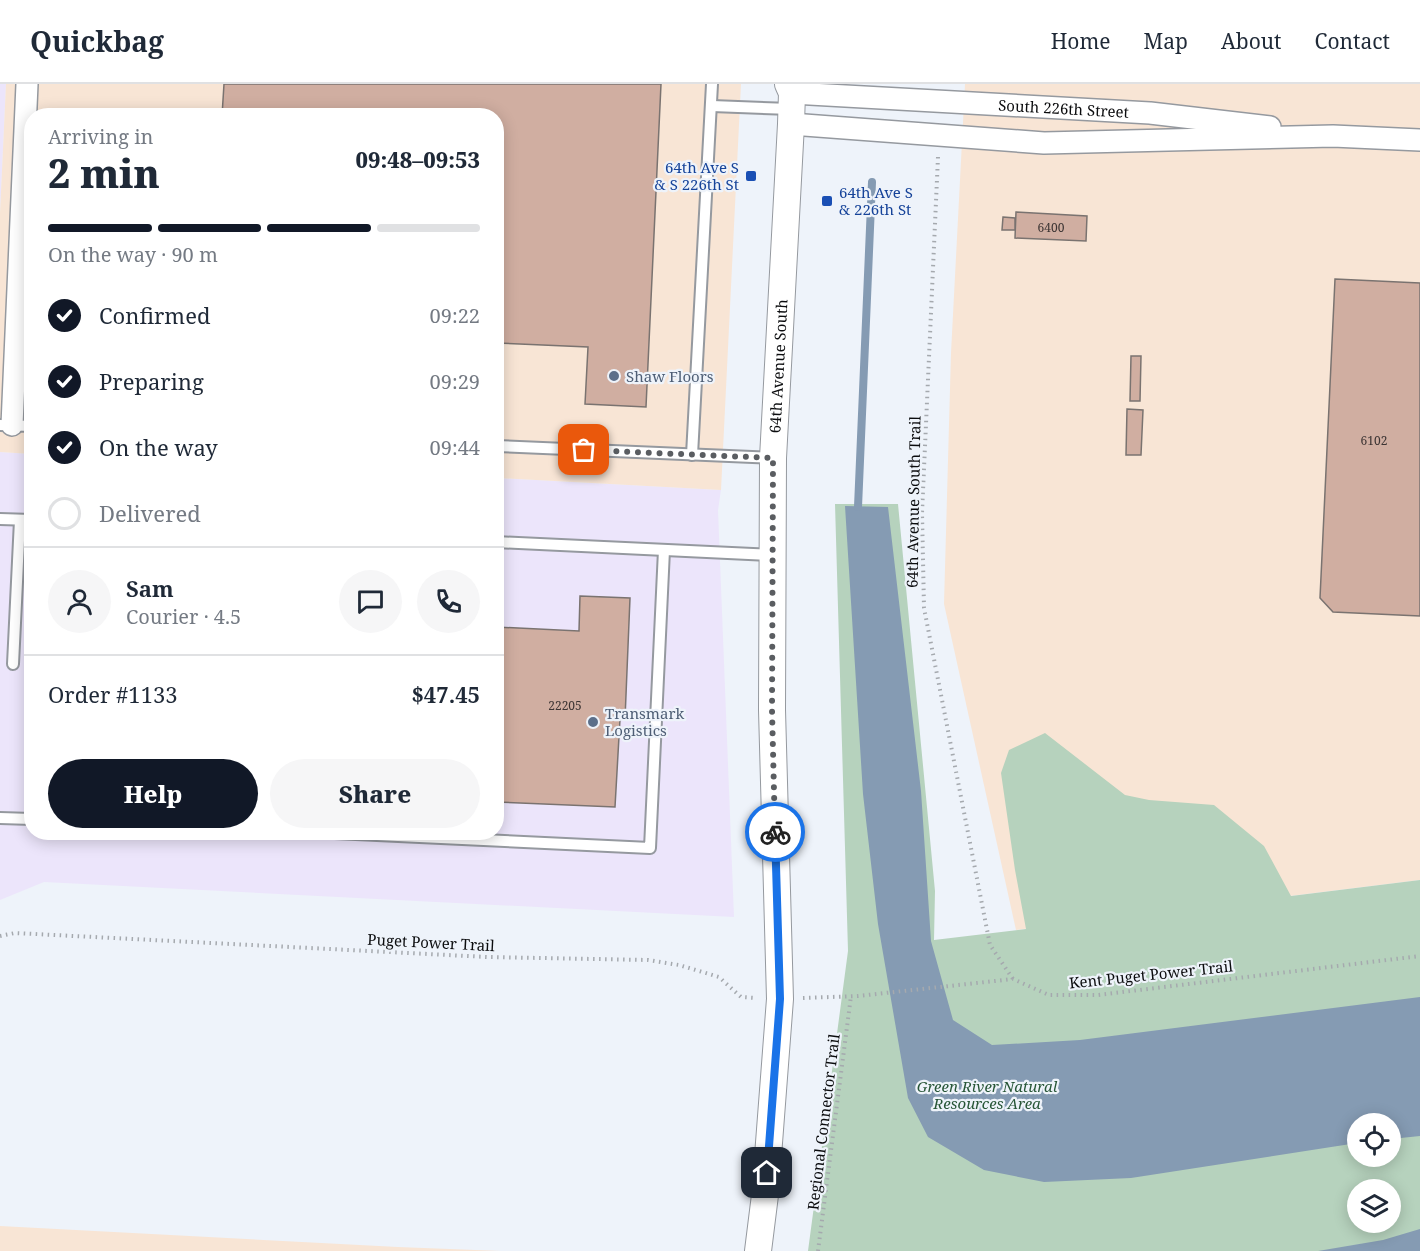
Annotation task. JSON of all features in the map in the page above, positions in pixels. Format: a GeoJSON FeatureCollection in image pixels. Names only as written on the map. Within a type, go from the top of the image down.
{"type":"FeatureCollection","features":[{"type":"Feature","properties":{"kind":"street"},"geometry":{"type":"LineString","coordinates":[[26,108],[27,84]]}},
{"type":"Feature","properties":{"kind":"street","name":"South 226th Street"},"geometry":{"type":"LineString","coordinates":[[792,99],[939,134],[1044,142],[1333,136],[1420,140]]}},
{"type":"Feature","properties":{"kind":"street","name":"South 226th Street"},"geometry":{"type":"LineString","coordinates":[[792,99],[1150,113],[1333,136]]}},
{"type":"Feature","properties":{"kind":"street","name":"64th Avenue South"},"geometry":{"type":"LineString","coordinates":[[758,1251],[765,1195],[780,999],[772,710],[773,458],[792,99]]}},
{"type":"Feature","properties":{"kind":"street"},"geometry":{"type":"LineString","coordinates":[[15,425],[24,169]]}},
{"type":"Feature","properties":{"kind":"lane"},"geometry":{"type":"LineString","coordinates":[[692,455],[712,84]]}},
{"type":"Feature","properties":{"kind":"lane"},"geometry":{"type":"LineString","coordinates":[[712,106],[792,99]]}},
{"type":"Feature","properties":{"kind":"lane"},"geometry":{"type":"LineString","coordinates":[[504,446],[773,458]]}},
{"type":"Feature","properties":{"kind":"lane"},"geometry":{"type":"LineString","coordinates":[[0,519],[24,520]]}},
{"type":"Feature","properties":{"kind":"lane"},"geometry":{"type":"LineString","coordinates":[[13,664],[24,542]]}},
{"type":"Feature","properties":{"kind":"lane"},"geometry":{"type":"LineString","coordinates":[[504,542],[772,555]]}},
{"type":"Feature","properties":{"kind":"lane"},"geometry":{"type":"LineString","coordinates":[[482,840],[650,848],[664,550]]}},
{"type":"Feature","properties":{"kind":"lane"},"geometry":{"type":"LineString","coordinates":[[0,818],[24,819]]}},
{"type":"Feature","properties":{"kind":"path","name":"64th Avenue South Trail"},"geometry":{"type":"LineString","coordinates":[[939,134],[922,513],[924,608],[990,945],[1013,980]]}},
{"type":"Feature","properties":{"kind":"path","name":"Puget Power Trail"},"geometry":{"type":"LineString","coordinates":[[0,936],[15,933],[487,957],[648,960],[679,965],[719,977],[741,997],[780,999],[851,996]]}},
{"type":"Feature","properties":{"kind":"path","name":"Kent Puget Power Trail"},"geometry":{"type":"LineString","coordinates":[[851,996],[1013,980],[1049,995],[1098,995],[1420,956]]}},
{"type":"Feature","properties":{"kind":"path","name":"Regional Connector Trail"},"geometry":{"type":"LineString","coordinates":[[818,1251],[851,996]]}},
{"type":"Feature","properties":{"kind":"shaded area"},"geometry":{"type":"Polygon","coordinates":[[[0,84],[6,84],[0,213],[0,84]]]}},
{"type":"Feature","properties":{"kind":"shaded area"},"geometry":{"type":"Polygon","coordinates":[[[6,84],[741,84],[721,490],[504,478],[504,108],[24,108],[24,454],[0,452],[0,213],[6,84]]]}},
{"type":"Feature","properties":{"kind":"shaded area"},"geometry":{"type":"Polygon","coordinates":[[[965,84],[1420,84],[1420,880],[1016,930],[944,604],[951,353],[965,84]]]}},
{"type":"Feature","properties":{"kind":"shaded area"},"geometry":{"type":"Polygon","coordinates":[[[0,452],[24,454],[24,840],[504,840],[504,478],[721,490],[718,510],[734,917],[44,882],[0,900],[0,452]]]}},
{"type":"Feature","properties":{"kind":"shaded area"},"geometry":{"type":"Polygon","coordinates":[[[0,1226],[398,1247],[501,1251],[0,1251],[0,1226]]]}},
{"type":"Feature","properties":{"kind":"green space","name":"Green River Natural Resources Area"},"geometry":{"type":"Polygon","coordinates":[[[835,504],[898,504],[935,891],[934,940],[1026,929],[1001,773],[1009,750],[1045,733],[1125,795],[1149,800],[1214,805],[1264,846],[1291,896],[1420,880],[1420,1251],[808,1251],[848,951],[835,504]]]}},
{"type":"Feature","properties":{"kind":"water"},"geometry":{"type":"Polygon","coordinates":[[[845,506],[888,507],[921,791],[931,941],[953,1020],[992,1045],[1080,1040],[1420,997],[1420,1136],[1401,1138],[1401,1113],[1347,1113],[1347,1145],[1131,1178],[1044,1182],[984,1170],[928,1137],[908,1098],[878,924],[863,794],[845,506]]]}},
{"type":"Feature","properties":{"kind":"water"},"geometry":{"type":"Polygon","coordinates":[[[1420,1229],[1420,1251],[1318,1251],[1383,1240],[1420,1229]]]}},
{"type":"Feature","properties":{"kind":"building"},"geometry":{"type":"Polygon","coordinates":[[[224,84],[661,84],[646,407],[585,404],[588,347],[504,343],[504,108],[222,108],[224,84]]]}},
{"type":"Feature","properties":{"kind":"building"},"geometry":{"type":"Polygon","coordinates":[[[1016,212],[1087,216],[1086,241],[1015,238],[1016,212]]]}},
{"type":"Feature","properties":{"kind":"building"},"geometry":{"type":"Polygon","coordinates":[[[1003,217],[1015,218],[1015,230],[1002,230],[1003,217]]]}},
{"type":"Feature","properties":{"kind":"building"},"geometry":{"type":"Polygon","coordinates":[[[1335,279],[1420,283],[1420,616],[1333,612],[1320,598],[1335,279]]]}},
{"type":"Feature","properties":{"kind":"building"},"geometry":{"type":"Polygon","coordinates":[[[1131,356],[1141,356],[1140,401],[1130,401],[1131,356]]]}},
{"type":"Feature","properties":{"kind":"building"},"geometry":{"type":"Polygon","coordinates":[[[1127,409],[1143,410],[1141,455],[1126,455],[1127,409]]]}},
{"type":"Feature","properties":{"kind":"building"},"geometry":{"type":"Polygon","coordinates":[[[580,596],[630,598],[625,719],[620,719],[615,807],[504,802],[504,627],[579,631],[580,596]]]}},
{"type":"Feature","properties":{"kind":"waterway"},"geometry":{"type":"LineString","coordinates":[[858,507],[872,182]]}},
{"type":"Feature","properties":{"kind":"way so far"},"geometry":{"type":"LineString","coordinates":[[584,450],[773,458],[772,710],[775,832]]}},
{"type":"Feature","properties":{"kind":"place","name":"64th Ave S & S 226th St"},"geometry":{"type":"Point","coordinates":[751,176]}},
{"type":"Feature","properties":{"kind":"place","name":"64th Ave S & 226th St"},"geometry":{"type":"Point","coordinates":[827,201]}},
{"type":"Feature","properties":{"kind":"place","name":"Shaw Floors"},"geometry":{"type":"Point","coordinates":[614,376]}},
{"type":"Feature","properties":{"kind":"place","name":"Transmark Logistics"},"geometry":{"type":"Point","coordinates":[593,722]}},
{"type":"Feature","properties":{"kind":"route"},"geometry":{"type":"LineString","coordinates":[[767,1173],[780,999],[775,832]]}}]}
